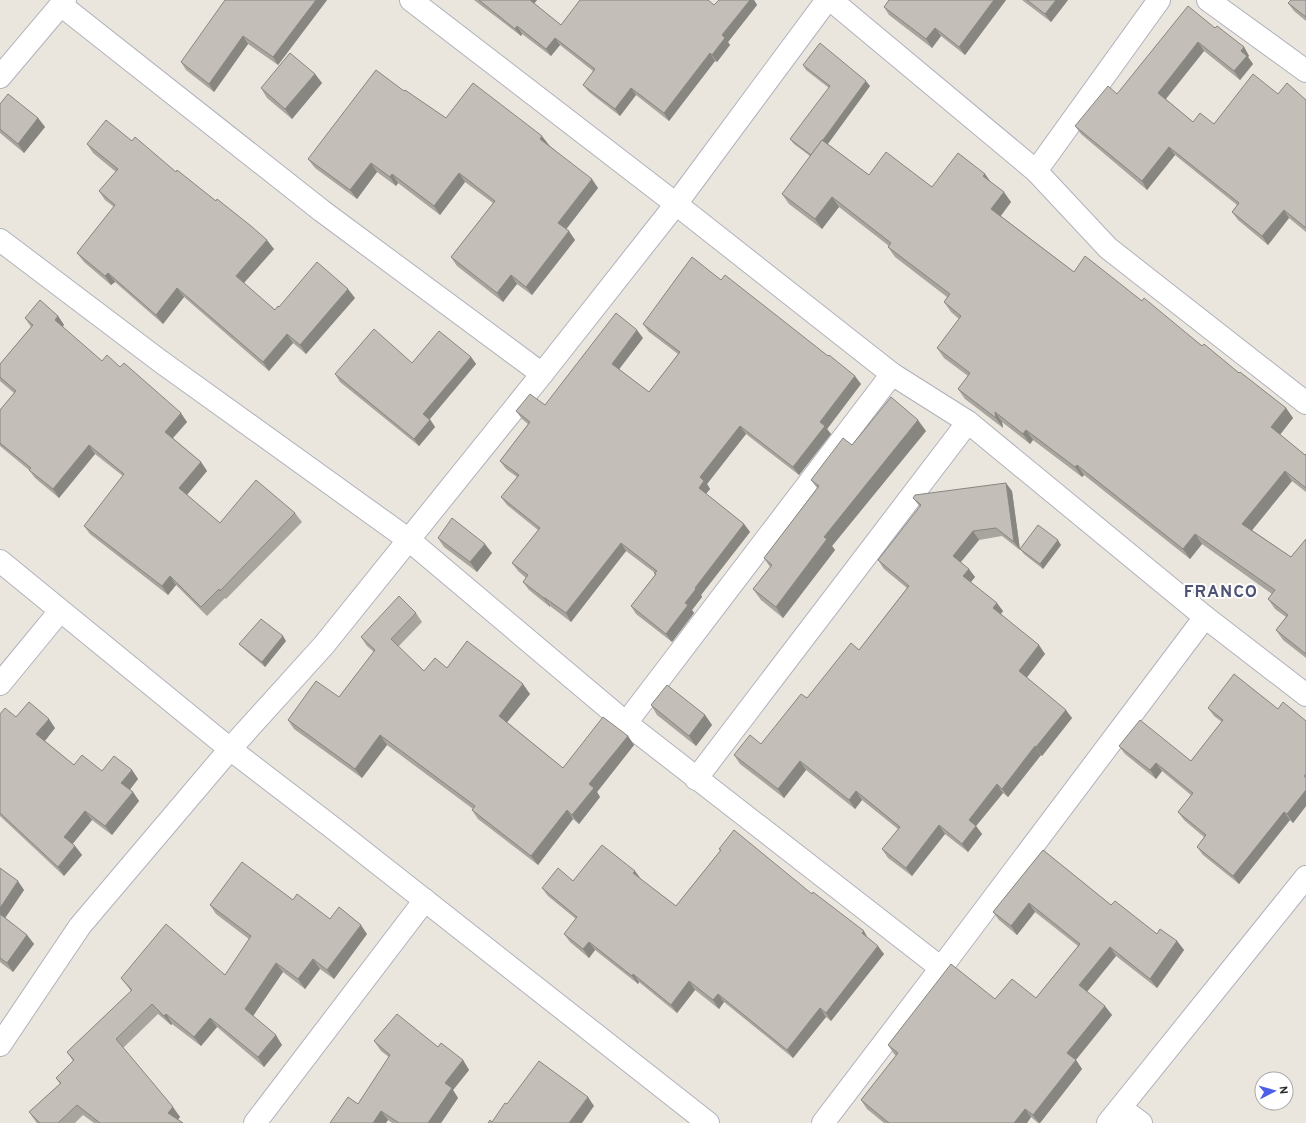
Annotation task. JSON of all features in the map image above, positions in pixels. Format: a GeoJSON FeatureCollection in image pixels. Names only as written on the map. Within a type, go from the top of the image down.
{"type":"FeatureCollection","features":[{"type":"Feature","properties":{"kind":"street"},"geometry":{"type":"LineString","coordinates":[[411,0],[676,204],[892,374],[968,422],[1205,616],[1306,695]]}},
{"type":"Feature","properties":{"kind":"street"},"geometry":{"type":"LineString","coordinates":[[0,1045],[80,926],[230,749],[324,645],[409,540],[676,204],[827,0]]}},
{"type":"Feature","properties":{"kind":"street"},"geometry":{"type":"LineString","coordinates":[[831,0],[1036,171],[1108,248],[1306,403]]}},
{"type":"Feature","properties":{"kind":"street"},"geometry":{"type":"LineString","coordinates":[[1036,171],[1160,0]]}},
{"type":"Feature","properties":{"kind":"street"},"geometry":{"type":"LineString","coordinates":[[1208,0],[1306,71]]}},
{"type":"Feature","properties":{"kind":"street"},"geometry":{"type":"LineString","coordinates":[[0,77],[63,3],[322,211],[542,374]]}},
{"type":"Feature","properties":{"kind":"street"},"geometry":{"type":"LineString","coordinates":[[0,240],[160,361],[409,540],[626,723],[696,779],[941,968]]}},
{"type":"Feature","properties":{"kind":"street"},"geometry":{"type":"LineString","coordinates":[[626,723],[892,374]]}},
{"type":"Feature","properties":{"kind":"street"},"geometry":{"type":"LineString","coordinates":[[696,779],[968,422]]}},
{"type":"Feature","properties":{"kind":"street"},"geometry":{"type":"LineString","coordinates":[[0,561],[230,749],[334,828],[708,1123]]}},
{"type":"Feature","properties":{"kind":"street"},"geometry":{"type":"LineString","coordinates":[[0,684],[60,611]]}},
{"type":"Feature","properties":{"kind":"street"},"geometry":{"type":"LineString","coordinates":[[823,1123],[1205,616]]}},
{"type":"Feature","properties":{"kind":"street"},"geometry":{"type":"LineString","coordinates":[[1141,1123],[1115,1116],[1306,877]]}},
{"type":"Feature","properties":{"kind":"street"},"geometry":{"type":"LineString","coordinates":[[262,1120],[424,900]]}},
{"type":"Feature","properties":{"kind":"building"},"geometry":{"type":"Polygon","coordinates":[[[225,0],[316,0],[273,57],[243,36],[209,84],[181,62],[225,0]]]}},
{"type":"Feature","properties":{"kind":"building"},"geometry":{"type":"Polygon","coordinates":[[[479,0],[530,0],[561,25],[580,0],[708,0],[714,5],[719,0],[750,0],[722,35],[725,38],[712,55],[710,53],[664,113],[631,88],[615,109],[583,85],[595,69],[555,38],[546,49],[517,26],[515,29],[479,0]]]}},
{"type":"Feature","properties":{"kind":"building"},"geometry":{"type":"Polygon","coordinates":[[[889,0],[994,0],[959,47],[935,28],[926,39],[884,7],[889,0]]]}},
{"type":"Feature","properties":{"kind":"building"},"geometry":{"type":"Polygon","coordinates":[[[1027,0],[1056,0],[1045,14],[1027,0]]]}},
{"type":"Feature","properties":{"kind":"building"},"geometry":{"type":"Polygon","coordinates":[[[1291,0],[1306,0],[1306,17],[1288,3],[1291,0]]]}},
{"type":"Feature","properties":{"kind":"building"},"geometry":{"type":"Polygon","coordinates":[[[1188,6],[1215,28],[1217,26],[1244,47],[1241,51],[1247,56],[1234,71],[1198,42],[1158,93],[1193,122],[1200,113],[1214,124],[1253,74],[1278,94],[1287,83],[1306,100],[1306,228],[1284,210],[1262,236],[1232,212],[1239,203],[1169,147],[1142,181],[1075,126],[1108,86],[1117,94],[1188,6]]]}},
{"type":"Feature","properties":{"kind":"building"},"geometry":{"type":"Polygon","coordinates":[[[820,43],[866,81],[811,155],[790,139],[830,86],[803,65],[820,43]]]}},
{"type":"Feature","properties":{"kind":"building"},"geometry":{"type":"Polygon","coordinates":[[[290,53],[315,74],[285,109],[261,88],[290,53]]]}},
{"type":"Feature","properties":{"kind":"building"},"geometry":{"type":"Polygon","coordinates":[[[376,70],[404,91],[405,90],[446,118],[473,83],[542,136],[540,139],[592,179],[558,223],[569,231],[526,287],[511,275],[497,293],[451,257],[495,201],[459,173],[434,206],[392,174],[390,177],[371,163],[350,190],[308,159],[376,70]]]}},
{"type":"Feature","properties":{"kind":"building"},"geometry":{"type":"Polygon","coordinates":[[[8,94],[38,118],[18,144],[0,129],[0,104],[8,94]]]}},
{"type":"Feature","properties":{"kind":"building"},"geometry":{"type":"Polygon","coordinates":[[[106,120],[132,141],[135,137],[176,172],[177,170],[216,201],[217,199],[267,240],[236,276],[275,310],[317,262],[348,289],[300,345],[287,334],[263,362],[177,288],[156,315],[108,273],[105,276],[77,253],[115,205],[99,191],[118,169],[87,144],[106,120]]]}},
{"type":"Feature","properties":{"kind":"building"},"geometry":{"type":"Polygon","coordinates":[[[822,140],[869,175],[886,152],[932,187],[958,153],[985,174],[983,176],[1004,192],[991,209],[1074,272],[1085,256],[1142,301],[1144,298],[1202,346],[1204,344],[1239,373],[1240,372],[1286,408],[1271,427],[1305,455],[1306,454],[1306,488],[1285,471],[1242,524],[1291,557],[1306,539],[1306,654],[1276,630],[1288,615],[1268,599],[1275,590],[1195,534],[1183,549],[1077,465],[1075,467],[1026,430],[1023,434],[995,412],[996,418],[958,389],[970,373],[937,348],[961,316],[944,302],[950,294],[888,247],[891,243],[832,197],[815,219],[782,194],[822,140]]]}},
{"type":"Feature","properties":{"kind":"building"},"geometry":{"type":"Polygon","coordinates":[[[692,257],[721,280],[725,275],[855,376],[820,422],[825,426],[793,467],[740,426],[700,477],[704,481],[699,488],[744,524],[695,588],[696,589],[685,603],[688,605],[666,634],[631,606],[656,574],[654,573],[657,571],[621,543],[566,613],[523,582],[528,575],[512,563],[540,528],[501,497],[519,475],[500,461],[530,422],[516,411],[530,394],[545,405],[616,313],[637,330],[612,364],[649,392],[680,352],[643,324],[692,257]]]}},
{"type":"Feature","properties":{"kind":"building"},"geometry":{"type":"Polygon","coordinates":[[[40,300],[58,316],[55,320],[102,361],[107,355],[120,367],[124,363],[181,413],[165,432],[201,462],[179,488],[220,523],[256,480],[295,513],[220,591],[219,589],[201,607],[170,576],[162,586],[84,526],[124,474],[89,445],[53,489],[29,470],[31,468],[0,443],[0,410],[16,391],[0,377],[0,364],[33,325],[25,318],[40,300]]]}},
{"type":"Feature","properties":{"kind":"building"},"geometry":{"type":"Polygon","coordinates":[[[374,329],[412,363],[439,331],[471,357],[423,414],[430,420],[414,439],[335,374],[374,329]]]}},
{"type":"Feature","properties":{"kind":"building"},"geometry":{"type":"Polygon","coordinates":[[[891,397],[918,420],[824,537],[827,539],[776,607],[753,589],[772,565],[764,558],[819,486],[811,480],[843,438],[852,445],[891,397]]]}},
{"type":"Feature","properties":{"kind":"building"},"geometry":{"type":"Polygon","coordinates":[[[1006,483],[1014,542],[996,528],[973,531],[953,556],[969,569],[963,576],[997,603],[993,608],[1039,645],[1019,671],[1066,710],[1036,747],[1035,746],[1002,789],[997,784],[969,820],[976,826],[962,844],[939,825],[906,868],[882,849],[900,827],[856,791],[849,800],[800,761],[778,789],[734,755],[750,735],[761,744],[801,694],[807,698],[851,643],[859,650],[909,586],[878,560],[921,505],[913,498],[915,495],[1006,483]]]}},
{"type":"Feature","properties":{"kind":"building"},"geometry":{"type":"Polygon","coordinates":[[[452,518],[485,544],[470,562],[438,538],[452,518]]]}},
{"type":"Feature","properties":{"kind":"building"},"geometry":{"type":"Polygon","coordinates":[[[1038,525],[1058,540],[1040,564],[1020,549],[1038,525]]]}},
{"type":"Feature","properties":{"kind":"building"},"geometry":{"type":"Polygon","coordinates":[[[399,596],[416,613],[391,639],[424,671],[435,658],[447,668],[467,641],[523,684],[499,716],[563,768],[603,717],[628,736],[589,784],[594,788],[572,815],[567,810],[531,856],[472,810],[475,806],[380,735],[355,769],[288,720],[316,681],[339,697],[375,650],[361,637],[399,596]]]}},
{"type":"Feature","properties":{"kind":"building"},"geometry":{"type":"Polygon","coordinates":[[[261,619],[283,636],[262,662],[239,644],[261,619]]]}},
{"type":"Feature","properties":{"kind":"building"},"geometry":{"type":"Polygon","coordinates":[[[1234,674],[1278,709],[1283,702],[1306,721],[1306,774],[1304,776],[1306,778],[1306,790],[1287,814],[1284,812],[1233,876],[1197,847],[1206,835],[1178,812],[1193,793],[1156,763],[1150,770],[1119,746],[1140,720],[1191,761],[1223,720],[1208,708],[1234,674]]]}},
{"type":"Feature","properties":{"kind":"building"},"geometry":{"type":"Polygon","coordinates":[[[667,685],[705,715],[689,736],[651,705],[667,685]]]}},
{"type":"Feature","properties":{"kind":"building"},"geometry":{"type":"Polygon","coordinates":[[[29,702],[49,719],[36,734],[74,765],[82,755],[102,771],[114,756],[132,770],[121,783],[133,792],[105,826],[85,811],[64,837],[75,846],[58,867],[0,813],[0,714],[5,708],[16,717],[29,702]]]}},
{"type":"Feature","properties":{"kind":"building"},"geometry":{"type":"Polygon","coordinates":[[[734,830],[812,894],[813,892],[864,931],[862,933],[878,946],[826,1013],[820,1008],[787,1050],[718,994],[713,1000],[689,981],[671,1005],[633,974],[632,976],[589,942],[583,949],[564,934],[577,917],[542,888],[558,868],[573,881],[602,845],[635,871],[633,873],[676,906],[721,850],[719,849],[734,830]]]}},
{"type":"Feature","properties":{"kind":"building"},"geometry":{"type":"Polygon","coordinates":[[[1043,850],[1111,905],[1115,901],[1157,934],[1160,929],[1177,941],[1150,979],[1110,947],[1079,985],[1105,1006],[1067,1053],[1076,1060],[1033,1115],[1025,1109],[1014,1123],[889,1123],[861,1100],[898,1053],[888,1045],[951,964],[995,999],[1012,979],[1036,998],[1080,944],[1029,903],[1011,926],[993,912],[1043,850]]]}},
{"type":"Feature","properties":{"kind":"building"},"geometry":{"type":"Polygon","coordinates":[[[242,862],[293,900],[297,894],[330,919],[339,907],[361,925],[327,970],[313,959],[298,979],[276,963],[245,1009],[276,1035],[258,1057],[210,1018],[194,1037],[166,1014],[164,1016],[152,1004],[116,1039],[173,1107],[168,1113],[183,1123],[100,1123],[77,1105],[58,1123],[40,1123],[29,1112],[61,1083],[56,1078],[74,1060],[67,1052],[132,990],[121,978],[166,924],[225,975],[251,936],[210,905],[242,862]]]}},
{"type":"Feature","properties":{"kind":"building"},"geometry":{"type":"Polygon","coordinates":[[[0,868],[18,881],[0,908],[0,868]]]}},
{"type":"Feature","properties":{"kind":"building"},"geometry":{"type":"Polygon","coordinates":[[[0,914],[27,935],[7,963],[0,958],[0,914]]]}},
{"type":"Feature","properties":{"kind":"building"},"geometry":{"type":"Polygon","coordinates":[[[397,1014],[438,1047],[441,1043],[463,1060],[445,1083],[452,1088],[428,1123],[399,1123],[381,1111],[373,1123],[330,1123],[348,1097],[358,1104],[390,1055],[374,1041],[397,1014]]]}},
{"type":"Feature","properties":{"kind":"building"},"geometry":{"type":"Polygon","coordinates":[[[539,1061],[588,1097],[569,1123],[488,1123],[490,1120],[492,1122],[505,1103],[507,1104],[539,1061]]]}},
{"type":"Feature","properties":{"kind":"district","name":"FRANCO"},"geometry":{"type":"Point","coordinates":[1221,593]}}]}
